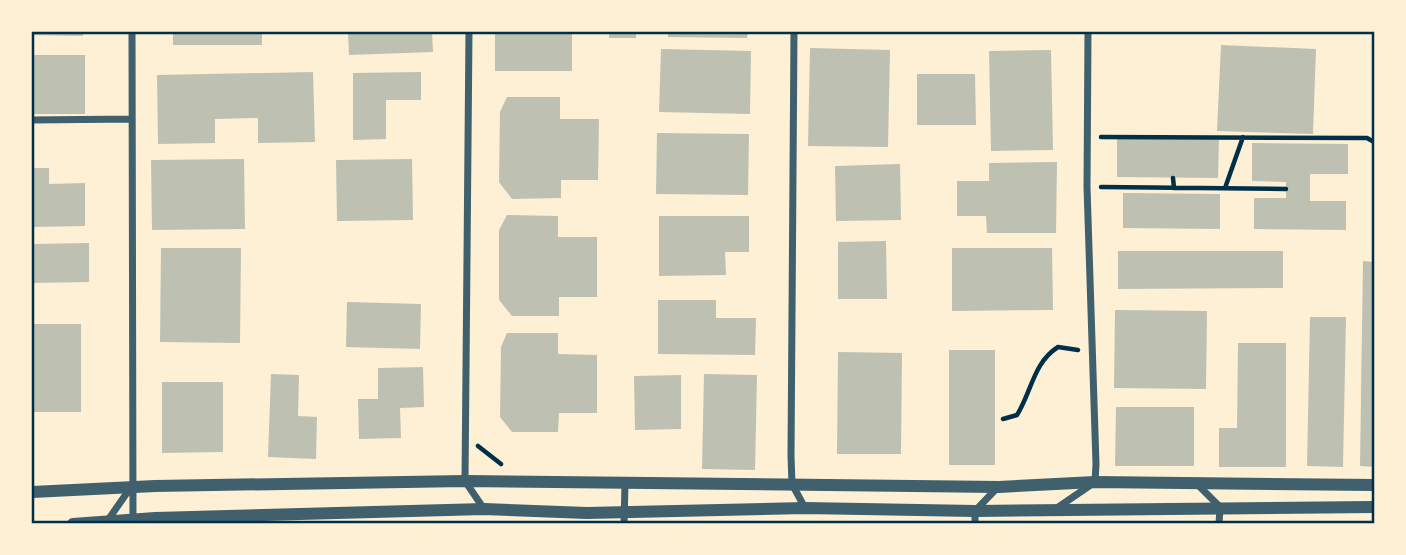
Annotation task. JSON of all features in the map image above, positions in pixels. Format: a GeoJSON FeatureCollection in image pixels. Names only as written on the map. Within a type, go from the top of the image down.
{"type":"FeatureCollection","features":[{"type":"Feature","properties":{"kind":"street"},"geometry":{"type":"LineString","coordinates":[[132,32],[133,521]]}},
{"type":"Feature","properties":{"kind":"street"},"geometry":{"type":"LineString","coordinates":[[469,32],[465,481],[484,509]]}},
{"type":"Feature","properties":{"kind":"street"},"geometry":{"type":"LineString","coordinates":[[794,32],[792,484],[805,508]]}},
{"type":"Feature","properties":{"kind":"street"},"geometry":{"type":"LineString","coordinates":[[1088,32],[1087,187],[1095,482]]}},
{"type":"Feature","properties":{"kind":"street"},"geometry":{"type":"LineString","coordinates":[[32,120],[132,119]]}},
{"type":"Feature","properties":{"kind":"street"},"geometry":{"type":"LineString","coordinates":[[32,492],[131,486],[465,481],[999,487],[1095,482],[1374,485]]}},
{"type":"Feature","properties":{"kind":"street"},"geometry":{"type":"LineString","coordinates":[[1055,510],[1095,482]]}},
{"type":"Feature","properties":{"kind":"street"},"geometry":{"type":"LineString","coordinates":[[624,518],[625,484]]}},
{"type":"Feature","properties":{"kind":"street"},"geometry":{"type":"LineString","coordinates":[[1197,484],[1220,507],[1219,523]]}},
{"type":"Feature","properties":{"kind":"street"},"geometry":{"type":"LineString","coordinates":[[107,522],[131,486]]}},
{"type":"Feature","properties":{"kind":"street"},"geometry":{"type":"LineString","coordinates":[[975,517],[999,487]]}},
{"type":"Feature","properties":{"kind":"street"},"geometry":{"type":"LineString","coordinates":[[73,523],[484,509],[624,518],[805,508],[975,517],[1055,510],[1374,508]]}},
{"type":"Feature","properties":{"kind":"path"},"geometry":{"type":"LineString","coordinates":[[1087,137],[1374,140]]}},
{"type":"Feature","properties":{"kind":"path"},"geometry":{"type":"LineString","coordinates":[[1225,188],[1243,137]]}},
{"type":"Feature","properties":{"kind":"path"},"geometry":{"type":"LineString","coordinates":[[1173,178],[1174,188]]}},
{"type":"Feature","properties":{"kind":"path"},"geometry":{"type":"LineString","coordinates":[[1087,187],[1286,189]]}},
{"type":"Feature","properties":{"kind":"path"},"geometry":{"type":"LineString","coordinates":[[1003,419],[1017,415],[1026,401],[1037,367],[1047,354],[1058,347],[1093,350]]}},
{"type":"Feature","properties":{"kind":"building"},"geometry":{"type":"Polygon","coordinates":[[[32,32],[84,32],[83,36],[32,35],[32,32]]]}},
{"type":"Feature","properties":{"kind":"building"},"geometry":{"type":"Polygon","coordinates":[[[173,32],[262,32],[262,45],[173,45],[173,32]]]}},
{"type":"Feature","properties":{"kind":"building"},"geometry":{"type":"Polygon","coordinates":[[[348,32],[432,32],[433,52],[349,55],[348,32]]]}},
{"type":"Feature","properties":{"kind":"building"},"geometry":{"type":"Polygon","coordinates":[[[495,32],[572,32],[572,71],[495,71],[495,32]]]}},
{"type":"Feature","properties":{"kind":"building"},"geometry":{"type":"Polygon","coordinates":[[[609,32],[636,32],[636,38],[609,38],[609,32]]]}},
{"type":"Feature","properties":{"kind":"building"},"geometry":{"type":"Polygon","coordinates":[[[668,32],[748,32],[747,38],[668,37],[668,32]]]}},
{"type":"Feature","properties":{"kind":"building"},"geometry":{"type":"Polygon","coordinates":[[[1221,45],[1316,49],[1313,134],[1217,131],[1221,45]]]}},
{"type":"Feature","properties":{"kind":"building"},"geometry":{"type":"Polygon","coordinates":[[[810,48],[890,50],[888,147],[808,146],[810,48]]]}},
{"type":"Feature","properties":{"kind":"building"},"geometry":{"type":"Polygon","coordinates":[[[661,49],[751,51],[750,114],[659,112],[661,49]]]}},
{"type":"Feature","properties":{"kind":"building"},"geometry":{"type":"Polygon","coordinates":[[[1051,50],[1053,150],[991,151],[989,51],[1051,50]]]}},
{"type":"Feature","properties":{"kind":"building"},"geometry":{"type":"Polygon","coordinates":[[[32,55],[85,55],[85,114],[32,114],[32,55]]]}},
{"type":"Feature","properties":{"kind":"building"},"geometry":{"type":"Polygon","coordinates":[[[313,72],[315,142],[258,143],[258,118],[215,119],[215,143],[158,144],[157,75],[313,72]]]}},
{"type":"Feature","properties":{"kind":"building"},"geometry":{"type":"Polygon","coordinates":[[[421,72],[421,100],[386,100],[386,139],[353,140],[353,73],[421,72]]]}},
{"type":"Feature","properties":{"kind":"building"},"geometry":{"type":"Polygon","coordinates":[[[917,74],[975,74],[976,125],[917,125],[917,74]]]}},
{"type":"Feature","properties":{"kind":"building"},"geometry":{"type":"Polygon","coordinates":[[[507,97],[560,97],[560,119],[599,119],[598,180],[561,180],[561,198],[512,199],[499,182],[500,112],[507,97]]]}},
{"type":"Feature","properties":{"kind":"building"},"geometry":{"type":"Polygon","coordinates":[[[657,133],[749,134],[748,195],[656,194],[657,133]]]}},
{"type":"Feature","properties":{"kind":"building"},"geometry":{"type":"Polygon","coordinates":[[[1117,137],[1219,139],[1218,178],[1117,177],[1117,137]]]}},
{"type":"Feature","properties":{"kind":"building"},"geometry":{"type":"Polygon","coordinates":[[[1252,143],[1348,144],[1348,174],[1310,174],[1310,201],[1346,201],[1346,230],[1254,229],[1254,198],[1286,198],[1286,182],[1252,181],[1252,143]]]}},
{"type":"Feature","properties":{"kind":"building"},"geometry":{"type":"Polygon","coordinates":[[[244,159],[245,229],[152,230],[151,160],[244,159]]]}},
{"type":"Feature","properties":{"kind":"building"},"geometry":{"type":"Polygon","coordinates":[[[412,159],[413,220],[337,221],[336,160],[412,159]]]}},
{"type":"Feature","properties":{"kind":"building"},"geometry":{"type":"Polygon","coordinates":[[[1057,162],[1056,233],[987,233],[986,216],[957,216],[957,181],[989,181],[989,163],[1057,162]]]}},
{"type":"Feature","properties":{"kind":"building"},"geometry":{"type":"Polygon","coordinates":[[[900,164],[901,220],[836,221],[835,166],[900,164]]]}},
{"type":"Feature","properties":{"kind":"building"},"geometry":{"type":"Polygon","coordinates":[[[32,168],[49,168],[49,184],[85,183],[85,226],[32,227],[32,168]]]}},
{"type":"Feature","properties":{"kind":"building"},"geometry":{"type":"Polygon","coordinates":[[[1123,193],[1220,194],[1220,229],[1123,228],[1123,193]]]}},
{"type":"Feature","properties":{"kind":"building"},"geometry":{"type":"Polygon","coordinates":[[[507,215],[558,216],[558,237],[597,237],[597,297],[559,297],[559,316],[512,316],[499,300],[499,230],[507,215]]]}},
{"type":"Feature","properties":{"kind":"building"},"geometry":{"type":"Polygon","coordinates":[[[659,216],[749,216],[749,252],[725,252],[726,275],[659,276],[659,216]]]}},
{"type":"Feature","properties":{"kind":"building"},"geometry":{"type":"Polygon","coordinates":[[[886,241],[887,299],[838,299],[838,242],[886,241]]]}},
{"type":"Feature","properties":{"kind":"building"},"geometry":{"type":"Polygon","coordinates":[[[89,243],[89,282],[32,283],[32,244],[89,243]]]}},
{"type":"Feature","properties":{"kind":"building"},"geometry":{"type":"Polygon","coordinates":[[[161,248],[241,248],[240,343],[160,342],[161,248]]]}},
{"type":"Feature","properties":{"kind":"building"},"geometry":{"type":"Polygon","coordinates":[[[952,248],[1052,248],[1053,310],[952,311],[952,248]]]}},
{"type":"Feature","properties":{"kind":"building"},"geometry":{"type":"Polygon","coordinates":[[[1118,251],[1283,251],[1283,288],[1118,289],[1118,251]]]}},
{"type":"Feature","properties":{"kind":"building"},"geometry":{"type":"Polygon","coordinates":[[[1363,261],[1374,262],[1374,467],[1360,466],[1363,261]]]}},
{"type":"Feature","properties":{"kind":"building"},"geometry":{"type":"Polygon","coordinates":[[[658,300],[716,300],[716,318],[756,318],[755,355],[658,354],[658,300]]]}},
{"type":"Feature","properties":{"kind":"building"},"geometry":{"type":"Polygon","coordinates":[[[347,302],[421,304],[420,349],[346,347],[347,302]]]}},
{"type":"Feature","properties":{"kind":"building"},"geometry":{"type":"Polygon","coordinates":[[[1115,310],[1207,311],[1206,389],[1114,388],[1115,310]]]}},
{"type":"Feature","properties":{"kind":"building"},"geometry":{"type":"Polygon","coordinates":[[[1310,317],[1346,317],[1343,467],[1307,466],[1310,317]]]}},
{"type":"Feature","properties":{"kind":"building"},"geometry":{"type":"Polygon","coordinates":[[[32,324],[81,324],[81,412],[32,412],[32,324]]]}},
{"type":"Feature","properties":{"kind":"building"},"geometry":{"type":"Polygon","coordinates":[[[507,333],[558,333],[558,354],[597,355],[597,413],[559,413],[558,432],[512,432],[500,417],[501,347],[507,333]]]}},
{"type":"Feature","properties":{"kind":"building"},"geometry":{"type":"Polygon","coordinates":[[[1238,343],[1286,343],[1286,467],[1219,467],[1219,428],[1237,428],[1238,343]]]}},
{"type":"Feature","properties":{"kind":"building"},"geometry":{"type":"Polygon","coordinates":[[[949,350],[995,350],[995,465],[949,465],[949,350]]]}},
{"type":"Feature","properties":{"kind":"building"},"geometry":{"type":"Polygon","coordinates":[[[838,352],[902,353],[901,454],[837,454],[838,352]]]}},
{"type":"Feature","properties":{"kind":"building"},"geometry":{"type":"Polygon","coordinates":[[[423,367],[424,407],[400,408],[401,438],[359,439],[358,399],[378,399],[378,368],[423,367]]]}},
{"type":"Feature","properties":{"kind":"building"},"geometry":{"type":"Polygon","coordinates":[[[271,374],[299,375],[298,416],[317,417],[316,459],[268,457],[271,374]]]}},
{"type":"Feature","properties":{"kind":"building"},"geometry":{"type":"Polygon","coordinates":[[[704,374],[757,375],[755,470],[702,469],[704,374]]]}},
{"type":"Feature","properties":{"kind":"building"},"geometry":{"type":"Polygon","coordinates":[[[681,375],[681,429],[635,430],[634,376],[681,375]]]}},
{"type":"Feature","properties":{"kind":"building"},"geometry":{"type":"Polygon","coordinates":[[[162,382],[223,382],[223,452],[162,453],[162,382]]]}},
{"type":"Feature","properties":{"kind":"building"},"geometry":{"type":"Polygon","coordinates":[[[1116,407],[1194,407],[1194,466],[1115,466],[1116,407]]]}}]}
